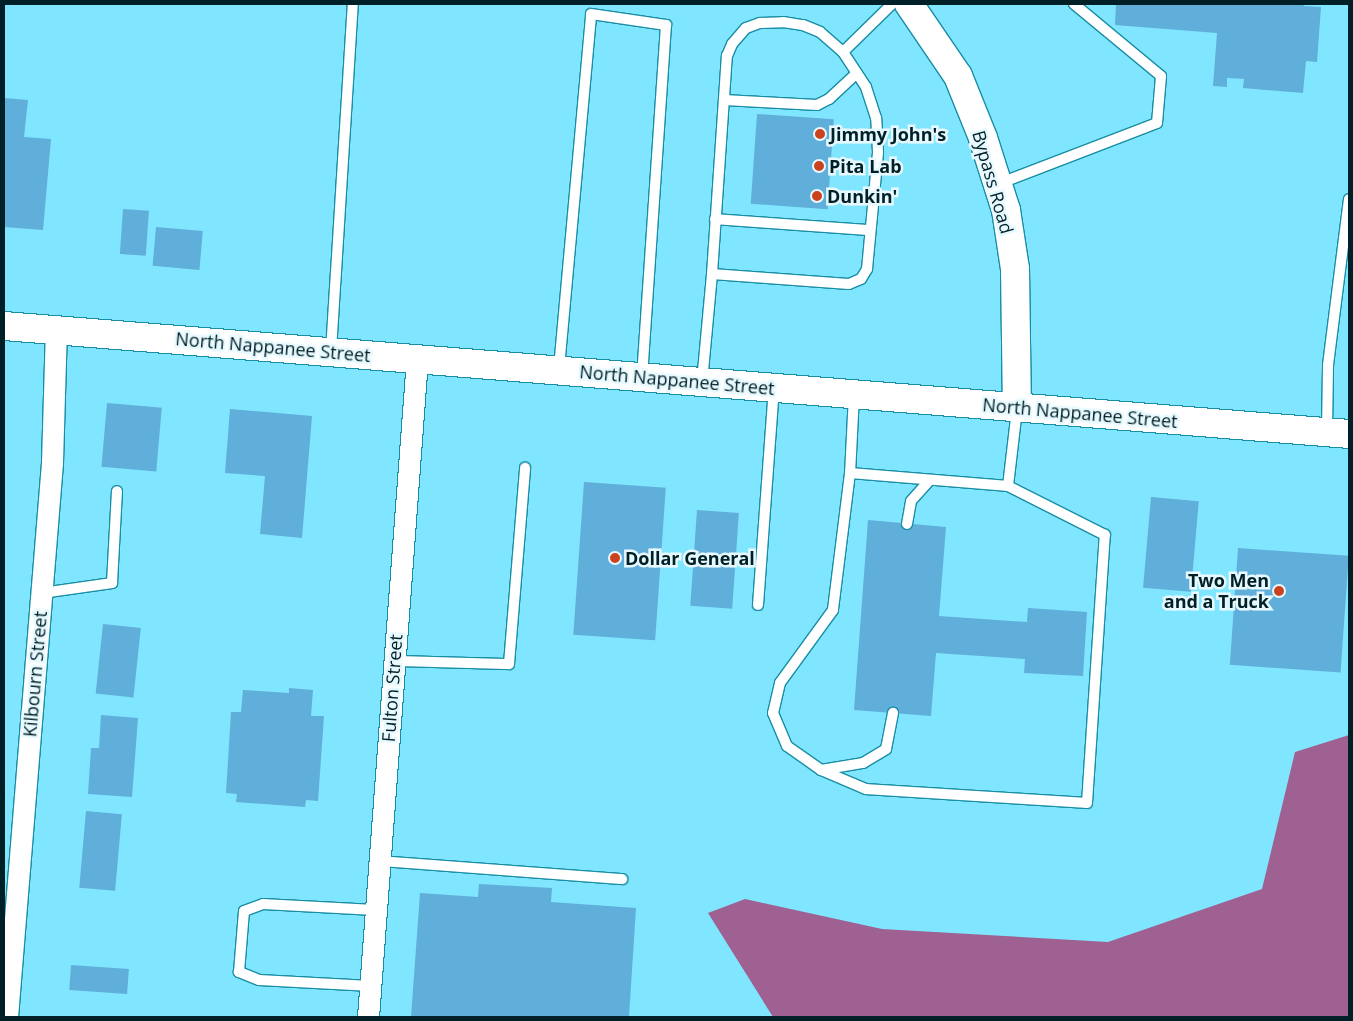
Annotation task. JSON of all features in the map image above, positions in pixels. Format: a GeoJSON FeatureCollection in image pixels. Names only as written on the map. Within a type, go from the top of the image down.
{"type":"FeatureCollection","features":[{"type":"Feature","properties":{"kind":"main road","name":"Bypass Road"},"geometry":{"type":"LineString","coordinates":[[909,4],[958,76],[1006,210],[1015,269],[1019,338],[1017,408]]}},
{"type":"Feature","properties":{"kind":"main road","name":"North Nappanee Street"},"geometry":{"type":"LineString","coordinates":[[4,326],[1338,433]]}},
{"type":"Feature","properties":{"kind":"street","name":"Kilbourn Street"},"geometry":{"type":"LineString","coordinates":[[7,1017],[52,462],[56,330]]}},
{"type":"Feature","properties":{"kind":"street","name":"Fulton Street"},"geometry":{"type":"LineString","coordinates":[[368,1017],[417,359]]}},
{"type":"Feature","properties":{"kind":"lane"},"geometry":{"type":"LineString","coordinates":[[331,352],[353,4]]}},
{"type":"Feature","properties":{"kind":"lane"},"geometry":{"type":"LineString","coordinates":[[843,52],[892,4]]}},
{"type":"Feature","properties":{"kind":"lane"},"geometry":{"type":"LineString","coordinates":[[997,184],[1157,123],[1161,76],[1074,4]]}},
{"type":"Feature","properties":{"kind":"lane"},"geometry":{"type":"LineString","coordinates":[[558,370],[591,14],[666,25],[642,377]]}},
{"type":"Feature","properties":{"kind":"lane"},"geometry":{"type":"LineString","coordinates":[[702,382],[712,274],[727,56],[746,28],[760,23],[803,25],[820,32],[843,52],[866,87],[876,118],[878,152],[867,269],[861,280],[849,284],[712,274]]}},
{"type":"Feature","properties":{"kind":"lane"},"geometry":{"type":"LineString","coordinates":[[724,100],[817,105],[829,99],[857,73]]}},
{"type":"Feature","properties":{"kind":"lane"},"geometry":{"type":"LineString","coordinates":[[1338,433],[1328,365],[1349,199]]}},
{"type":"Feature","properties":{"kind":"lane"},"geometry":{"type":"LineString","coordinates":[[716,219],[870,230]]}},
{"type":"Feature","properties":{"kind":"lane"},"geometry":{"type":"LineString","coordinates":[[758,605],[774,388]]}},
{"type":"Feature","properties":{"kind":"lane"},"geometry":{"type":"LineString","coordinates":[[850,473],[1008,486],[1105,535],[1087,803],[866,789],[822,770],[787,746],[773,713],[780,683],[833,610],[850,473],[854,394]]}},
{"type":"Feature","properties":{"kind":"lane"},"geometry":{"type":"LineString","coordinates":[[1008,486],[1017,408]]}},
{"type":"Feature","properties":{"kind":"lane"},"geometry":{"type":"LineString","coordinates":[[394,661],[509,664],[525,468]]}},
{"type":"Feature","properties":{"kind":"lane"},"geometry":{"type":"LineString","coordinates":[[907,524],[912,501],[930,480]]}},
{"type":"Feature","properties":{"kind":"lane"},"geometry":{"type":"LineString","coordinates":[[42,593],[112,583],[117,491]]}},
{"type":"Feature","properties":{"kind":"lane"},"geometry":{"type":"LineString","coordinates":[[822,770],[863,763],[886,749],[892,713]]}},
{"type":"Feature","properties":{"kind":"lane"},"geometry":{"type":"LineString","coordinates":[[380,861],[622,879]]}},
{"type":"Feature","properties":{"kind":"lane"},"geometry":{"type":"LineString","coordinates":[[371,986],[259,980],[240,972],[240,963],[244,911],[263,904],[375,910]]}},
{"type":"Feature","properties":{"kind":"shaded area"},"geometry":{"type":"Polygon","coordinates":[[[1349,735],[1349,1017],[773,1017],[708,913],[745,899],[882,929],[1108,942],[1262,889],[1295,752],[1349,735]]]}},
{"type":"Feature","properties":{"kind":"building"},"geometry":{"type":"Polygon","coordinates":[[[1116,4],[1304,4],[1304,6],[1321,7],[1317,62],[1306,61],[1303,93],[1243,88],[1244,79],[1227,78],[1227,87],[1213,86],[1217,33],[1115,25],[1116,4]]]}},
{"type":"Feature","properties":{"kind":"building"},"geometry":{"type":"Polygon","coordinates":[[[4,98],[28,100],[24,137],[51,139],[43,230],[4,227],[4,98]]]}},
{"type":"Feature","properties":{"kind":"building"},"geometry":{"type":"Polygon","coordinates":[[[757,114],[834,119],[828,209],[751,204],[757,114]]]}},
{"type":"Feature","properties":{"kind":"building"},"geometry":{"type":"Polygon","coordinates":[[[123,209],[149,211],[146,256],[120,254],[123,209]]]}},
{"type":"Feature","properties":{"kind":"building"},"geometry":{"type":"Polygon","coordinates":[[[156,227],[203,231],[199,270],[153,266],[156,227]]]}},
{"type":"Feature","properties":{"kind":"building"},"geometry":{"type":"Polygon","coordinates":[[[107,403],[162,408],[156,472],[101,467],[107,403]]]}},
{"type":"Feature","properties":{"kind":"building"},"geometry":{"type":"Polygon","coordinates":[[[230,409],[312,416],[302,538],[260,534],[265,476],[225,473],[230,409]]]}},
{"type":"Feature","properties":{"kind":"building"},"geometry":{"type":"Polygon","coordinates":[[[584,482],[666,488],[655,640],[573,635],[584,482]]]}},
{"type":"Feature","properties":{"kind":"building"},"geometry":{"type":"Polygon","coordinates":[[[1151,497],[1199,501],[1191,592],[1143,588],[1151,497]]]}},
{"type":"Feature","properties":{"kind":"building"},"geometry":{"type":"Polygon","coordinates":[[[697,510],[739,513],[732,609],[690,606],[697,510]]]}},
{"type":"Feature","properties":{"kind":"building"},"geometry":{"type":"Polygon","coordinates":[[[868,520],[946,527],[939,616],[1027,622],[1028,608],[1087,612],[1083,676],[1024,673],[1025,659],[936,653],[931,716],[854,710],[868,520]]]}},
{"type":"Feature","properties":{"kind":"building"},"geometry":{"type":"Polygon","coordinates":[[[1238,548],[1349,556],[1341,672],[1230,665],[1238,548]]]}},
{"type":"Feature","properties":{"kind":"building"},"geometry":{"type":"Polygon","coordinates":[[[103,624],[141,628],[133,698],[96,694],[103,624]]]}},
{"type":"Feature","properties":{"kind":"building"},"geometry":{"type":"Polygon","coordinates":[[[289,688],[313,690],[311,716],[324,716],[318,801],[306,800],[305,807],[236,802],[237,794],[226,793],[231,712],[241,712],[243,690],[289,693],[289,688]]]}},
{"type":"Feature","properties":{"kind":"building"},"geometry":{"type":"Polygon","coordinates":[[[101,715],[138,718],[132,797],[88,794],[91,748],[99,748],[101,715]]]}},
{"type":"Feature","properties":{"kind":"building"},"geometry":{"type":"Polygon","coordinates":[[[86,811],[122,814],[115,891],[79,888],[86,811]]]}},
{"type":"Feature","properties":{"kind":"building"},"geometry":{"type":"Polygon","coordinates":[[[479,884],[552,888],[551,902],[636,908],[629,1017],[411,1017],[420,893],[478,897],[479,884]]]}},
{"type":"Feature","properties":{"kind":"building"},"geometry":{"type":"Polygon","coordinates":[[[71,965],[129,969],[127,994],[69,990],[71,965]]]}},
{"type":"Feature","properties":{"kind":"place","name":"Jimmy John's"},"geometry":{"type":"Point","coordinates":[820,134]}},
{"type":"Feature","properties":{"kind":"place","name":"Pita Lab"},"geometry":{"type":"Point","coordinates":[819,166]}},
{"type":"Feature","properties":{"kind":"place","name":"Dunkin'"},"geometry":{"type":"Point","coordinates":[817,196]}},
{"type":"Feature","properties":{"kind":"place","name":"Dollar General"},"geometry":{"type":"Point","coordinates":[615,558]}},
{"type":"Feature","properties":{"kind":"place","name":"Two Men and a Truck"},"geometry":{"type":"Point","coordinates":[1279,591]}}]}
